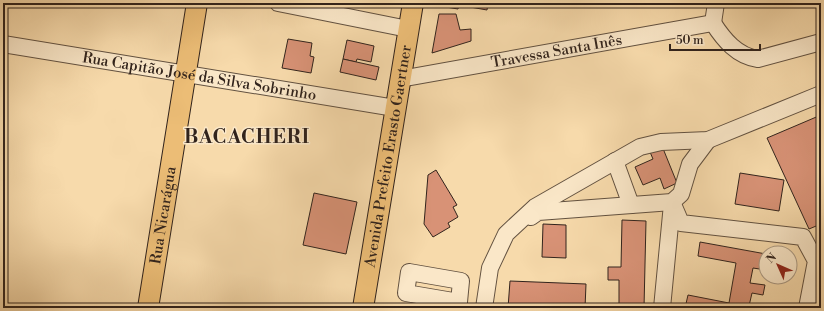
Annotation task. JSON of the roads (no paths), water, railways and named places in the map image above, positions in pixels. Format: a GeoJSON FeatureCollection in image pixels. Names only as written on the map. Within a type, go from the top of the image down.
{"type":"FeatureCollection","features":[{"type":"Feature","properties":{"kind":"main road","name":"Rua Nicarágua"},"geometry":{"type":"LineString","coordinates":[[148,308],[197,3]]}},
{"type":"Feature","properties":{"kind":"main road","name":"Avenida Prefeito Erasto Gaertner"},"geometry":{"type":"LineString","coordinates":[[363,308],[413,3]]}},
{"type":"Feature","properties":{"kind":"street"},"geometry":{"type":"LineString","coordinates":[[278,3],[408,29]]}},
{"type":"Feature","properties":{"kind":"street"},"geometry":{"type":"LineString","coordinates":[[716,3],[713,23],[721,36],[739,53],[750,58],[758,59],[821,42]]}},
{"type":"Feature","properties":{"kind":"street","name":"Travessa Santa Inês"},"geometry":{"type":"LineString","coordinates":[[400,79],[713,23]]}},
{"type":"Feature","properties":{"kind":"street","name":"Rua Capitão José da Silva Sobrinho"},"geometry":{"type":"LineString","coordinates":[[3,44],[396,108]]}},
{"type":"Feature","properties":{"kind":"street"},"geometry":{"type":"LineString","coordinates":[[460,296],[484,305],[490,268],[506,234],[535,207],[640,147],[661,142],[708,140],[821,94]]}},
{"type":"Feature","properties":{"kind":"street"},"geometry":{"type":"LineString","coordinates":[[506,234],[538,212],[672,202],[681,194],[690,164],[708,140]]}},
{"type":"Feature","properties":{"kind":"street"},"geometry":{"type":"LineString","coordinates":[[673,142],[690,164]]}},
{"type":"Feature","properties":{"kind":"street"},"geometry":{"type":"LineString","coordinates":[[615,161],[631,205]]}},
{"type":"Feature","properties":{"kind":"street"},"geometry":{"type":"LineString","coordinates":[[662,308],[672,202]]}},
{"type":"Feature","properties":{"kind":"street"},"geometry":{"type":"LineString","coordinates":[[672,202],[682,223],[803,237],[816,261],[807,308]]}},
{"type":"Feature","properties":{"kind":"district","name":"BACACHERI"},"geometry":{"type":"Point","coordinates":[247,137]}}]}
